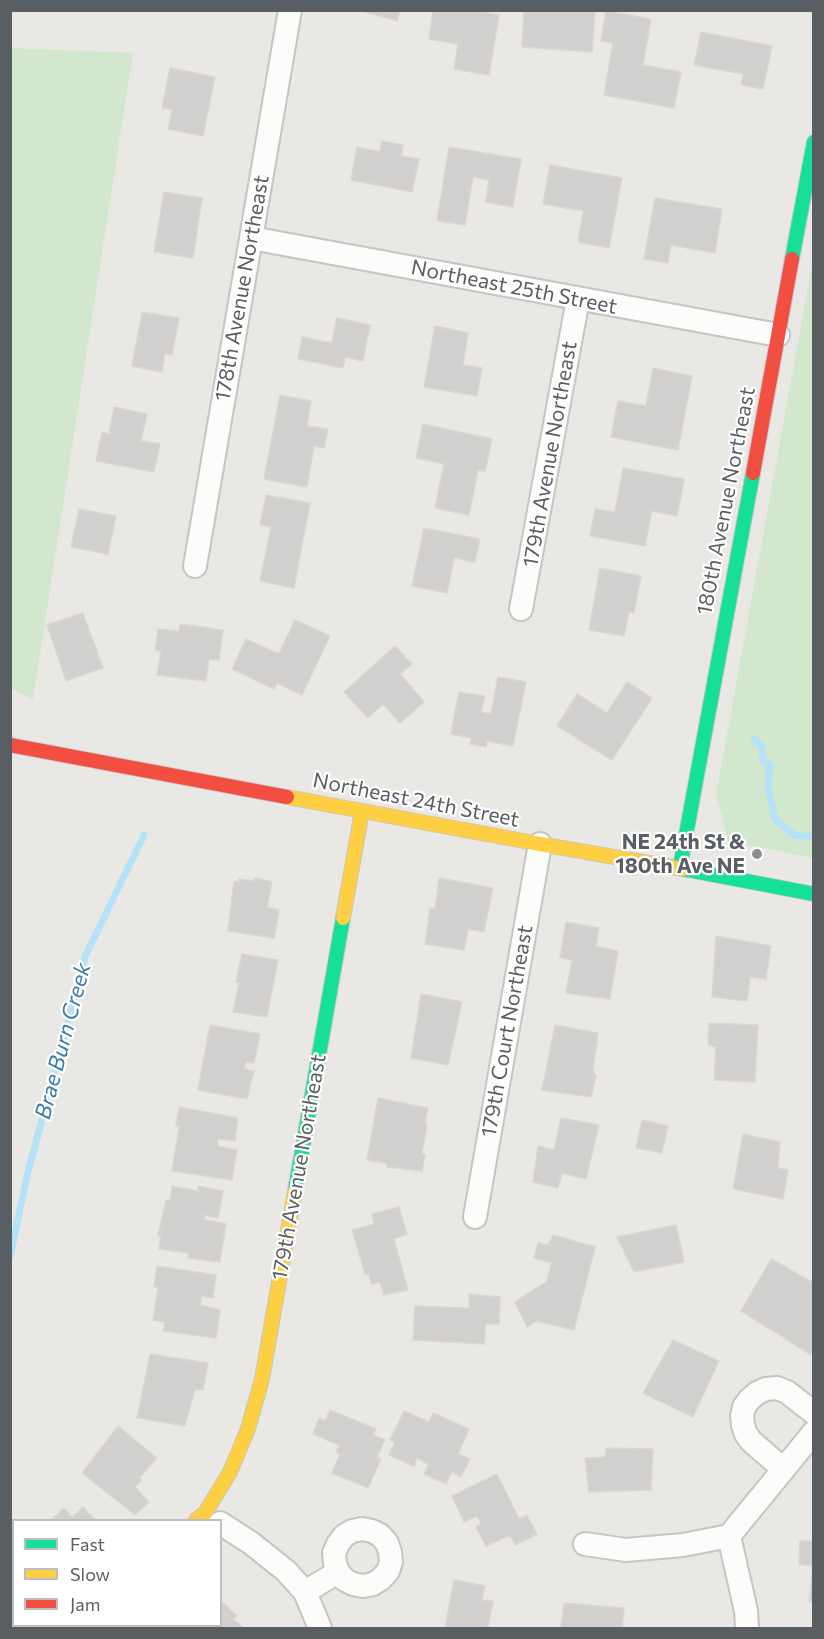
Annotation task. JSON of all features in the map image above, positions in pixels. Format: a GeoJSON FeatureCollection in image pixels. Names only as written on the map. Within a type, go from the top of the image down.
{"type":"FeatureCollection","features":[{"type":"Feature","properties":{"kind":"street","name":"178th Avenue Northeast"},"geometry":{"type":"LineString","coordinates":[[195,566],[290,10]]}},
{"type":"Feature","properties":{"kind":"street","name":"180th Avenue Northeast"},"geometry":{"type":"LineString","coordinates":[[680,867],[813,142]]}},
{"type":"Feature","properties":{"kind":"street","name":"Northeast 25th Street"},"geometry":{"type":"LineString","coordinates":[[251,238],[778,336]]}},
{"type":"Feature","properties":{"kind":"street","name":"179th Avenue Northeast"},"geometry":{"type":"LineString","coordinates":[[521,609],[578,299]]}},
{"type":"Feature","properties":{"kind":"street","name":"Northeast 24th Street"},"geometry":{"type":"LineString","coordinates":[[10,745],[540,844],[680,867],[813,894]]}},
{"type":"Feature","properties":{"kind":"street","name":"179th Avenue Northeast"},"geometry":{"type":"LineString","coordinates":[[210,1519],[248,1429],[262,1379],[362,811]]}},
{"type":"Feature","properties":{"kind":"street","name":"179th Court Northeast"},"geometry":{"type":"LineString","coordinates":[[475,1217],[540,844]]}},
{"type":"Feature","properties":{"kind":"street"},"geometry":{"type":"LineString","coordinates":[[783,1469],[746,1434],[742,1416],[744,1407],[757,1393],[777,1388],[787,1392],[813,1413]]}},
{"type":"Feature","properties":{"kind":"street"},"geometry":{"type":"LineString","coordinates":[[585,1544],[626,1550],[683,1545],[729,1536],[813,1432]]}},
{"type":"Feature","properties":{"kind":"street"},"geometry":{"type":"LineString","coordinates":[[222,1526],[251,1543],[286,1571],[305,1592],[320,1629]]}},
{"type":"Feature","properties":{"kind":"street"},"geometry":{"type":"LineString","coordinates":[[729,1536],[746,1611],[747,1629]]}},
{"type":"Feature","properties":{"kind":"street"},"geometry":{"type":"LineString","coordinates":[[305,1592],[338,1572]]}},
{"type":"Feature","properties":{"kind":"green space"},"geometry":{"type":"Polygon","coordinates":[[[11,48],[133,53],[33,700],[10,688],[12,630],[10,629],[11,48]]]}},
{"type":"Feature","properties":{"kind":"green space"},"geometry":{"type":"Polygon","coordinates":[[[813,259],[813,858],[728,841],[716,795],[813,259]]]}},
{"type":"Feature","properties":{"kind":"building"},"geometry":{"type":"Polygon","coordinates":[[[359,10],[400,10],[397,21],[359,10]]]}},
{"type":"Feature","properties":{"kind":"building"},"geometry":{"type":"Polygon","coordinates":[[[433,10],[473,10],[499,15],[489,75],[454,69],[458,44],[429,39],[433,10]]]}},
{"type":"Feature","properties":{"kind":"building"},"geometry":{"type":"Polygon","coordinates":[[[524,10],[595,10],[592,52],[522,47],[524,10]]]}},
{"type":"Feature","properties":{"kind":"building"},"geometry":{"type":"Polygon","coordinates":[[[606,11],[651,19],[643,65],[681,72],[674,108],[604,95],[613,43],[601,41],[606,11]]]}},
{"type":"Feature","properties":{"kind":"building"},"geometry":{"type":"Polygon","coordinates":[[[701,32],[772,46],[763,89],[741,85],[743,74],[694,65],[701,32]]]}},
{"type":"Feature","properties":{"kind":"building"},"geometry":{"type":"Polygon","coordinates":[[[170,68],[215,77],[203,136],[168,129],[172,110],[162,108],[170,68]]]}},
{"type":"Feature","properties":{"kind":"building"},"geometry":{"type":"Polygon","coordinates":[[[382,141],[403,145],[401,156],[419,159],[412,192],[351,180],[357,147],[380,152],[382,141]]]}},
{"type":"Feature","properties":{"kind":"building"},"geometry":{"type":"Polygon","coordinates":[[[449,147],[521,159],[513,207],[486,202],[489,180],[473,177],[465,225],[437,221],[449,147]]]}},
{"type":"Feature","properties":{"kind":"building"},"geometry":{"type":"Polygon","coordinates":[[[550,165],[622,178],[609,248],[578,242],[583,211],[543,204],[550,165]]]}},
{"type":"Feature","properties":{"kind":"building"},"geometry":{"type":"Polygon","coordinates":[[[164,192],[202,198],[193,258],[154,252],[164,192]]]}},
{"type":"Feature","properties":{"kind":"building"},"geometry":{"type":"Polygon","coordinates":[[[655,198],[722,209],[715,253],[671,245],[668,263],[644,259],[655,198]]]}},
{"type":"Feature","properties":{"kind":"building"},"geometry":{"type":"Polygon","coordinates":[[[142,312],[179,318],[172,355],[165,354],[162,372],[132,366],[142,312]]]}},
{"type":"Feature","properties":{"kind":"building"},"geometry":{"type":"Polygon","coordinates":[[[337,318],[370,325],[363,361],[345,357],[343,368],[298,359],[302,337],[332,343],[337,318]]]}},
{"type":"Feature","properties":{"kind":"building"},"geometry":{"type":"Polygon","coordinates":[[[435,326],[468,333],[463,365],[482,368],[477,396],[424,387],[435,326]]]}},
{"type":"Feature","properties":{"kind":"building"},"geometry":{"type":"Polygon","coordinates":[[[653,368],[692,376],[678,450],[611,437],[618,401],[646,406],[653,368]]]}},
{"type":"Feature","properties":{"kind":"building"},"geometry":{"type":"Polygon","coordinates":[[[280,395],[311,401],[307,426],[328,429],[324,448],[314,446],[307,487],[264,479],[280,395]]]}},
{"type":"Feature","properties":{"kind":"building"},"geometry":{"type":"Polygon","coordinates":[[[114,407],[147,414],[141,441],[160,444],[154,472],[96,461],[102,432],[109,434],[114,407]]]}},
{"type":"Feature","properties":{"kind":"building"},"geometry":{"type":"Polygon","coordinates":[[[423,424],[492,439],[485,472],[478,470],[469,515],[435,508],[444,464],[416,458],[423,424]]]}},
{"type":"Feature","properties":{"kind":"building"},"geometry":{"type":"Polygon","coordinates":[[[623,468],[684,479],[677,516],[652,511],[645,546],[590,536],[595,509],[615,512],[623,468]]]}},
{"type":"Feature","properties":{"kind":"building"},"geometry":{"type":"Polygon","coordinates":[[[266,495],[310,503],[294,588],[260,581],[271,527],[260,525],[266,495]]]}},
{"type":"Feature","properties":{"kind":"building"},"geometry":{"type":"Polygon","coordinates":[[[79,509],[116,516],[108,554],[71,547],[79,509]]]}},
{"type":"Feature","properties":{"kind":"building"},"geometry":{"type":"Polygon","coordinates":[[[424,528],[480,539],[475,562],[454,558],[447,593],[412,586],[424,528]]]}},
{"type":"Feature","properties":{"kind":"building"},"geometry":{"type":"Polygon","coordinates":[[[600,568],[641,576],[634,613],[629,612],[624,636],[589,630],[600,568]]]}},
{"type":"Feature","properties":{"kind":"building"},"geometry":{"type":"Polygon","coordinates":[[[83,613],[103,668],[66,681],[47,625],[83,613]]]}},
{"type":"Feature","properties":{"kind":"building"},"geometry":{"type":"Polygon","coordinates":[[[295,620],[330,636],[302,695],[277,683],[274,689],[232,669],[246,639],[279,654],[295,620]]]}},
{"type":"Feature","properties":{"kind":"building"},"geometry":{"type":"Polygon","coordinates":[[[180,624],[223,630],[219,660],[209,659],[206,681],[157,675],[161,651],[155,650],[158,629],[179,631],[180,624]]]}},
{"type":"Feature","properties":{"kind":"building"},"geometry":{"type":"Polygon","coordinates":[[[395,646],[412,664],[400,674],[424,702],[400,723],[383,704],[368,718],[344,692],[395,646]]]}},
{"type":"Feature","properties":{"kind":"building"},"geometry":{"type":"Polygon","coordinates":[[[498,677],[526,682],[513,746],[487,741],[486,747],[470,744],[471,738],[451,734],[459,692],[485,696],[481,712],[491,714],[498,677]]]}},
{"type":"Feature","properties":{"kind":"building"},"geometry":{"type":"Polygon","coordinates":[[[627,682],[652,698],[612,760],[557,726],[577,694],[607,713],[627,682]]]}},
{"type":"Feature","properties":{"kind":"building"},"geometry":{"type":"Polygon","coordinates":[[[255,878],[272,882],[267,907],[279,910],[274,938],[228,931],[234,881],[239,882],[239,879],[253,881],[255,878]]]}},
{"type":"Feature","properties":{"kind":"building"},"geometry":{"type":"Polygon","coordinates":[[[439,878],[493,888],[484,932],[468,929],[464,950],[425,944],[430,908],[435,909],[439,878]]]}},
{"type":"Feature","properties":{"kind":"building"},"geometry":{"type":"Polygon","coordinates":[[[566,922],[599,928],[596,946],[618,951],[610,999],[566,993],[572,960],[560,958],[566,922]]]}},
{"type":"Feature","properties":{"kind":"building"},"geometry":{"type":"Polygon","coordinates":[[[716,936],[771,946],[766,979],[750,977],[747,1001],[712,997],[716,936]]]}},
{"type":"Feature","properties":{"kind":"building"},"geometry":{"type":"Polygon","coordinates":[[[242,954],[278,960],[267,1017],[233,1012],[242,954]]]}},
{"type":"Feature","properties":{"kind":"building"},"geometry":{"type":"Polygon","coordinates":[[[421,994],[462,1002],[448,1065],[411,1058],[421,994]]]}},
{"type":"Feature","properties":{"kind":"building"},"geometry":{"type":"Polygon","coordinates":[[[709,1023],[758,1025],[755,1082],[714,1080],[716,1047],[708,1045],[709,1023]]]}},
{"type":"Feature","properties":{"kind":"building"},"geometry":{"type":"Polygon","coordinates":[[[210,1025],[260,1034],[254,1063],[246,1062],[244,1069],[254,1071],[247,1099],[198,1090],[210,1025]]]}},
{"type":"Feature","properties":{"kind":"building"},"geometry":{"type":"Polygon","coordinates":[[[555,1025],[598,1033],[593,1071],[596,1076],[591,1097],[542,1090],[555,1025]]]}},
{"type":"Feature","properties":{"kind":"building"},"geometry":{"type":"Polygon","coordinates":[[[378,1098],[428,1108],[422,1171],[387,1167],[387,1163],[367,1160],[378,1098]]]}},
{"type":"Feature","properties":{"kind":"building"},"geometry":{"type":"Polygon","coordinates":[[[179,1107],[238,1118],[235,1141],[217,1139],[218,1146],[237,1150],[232,1180],[172,1171],[179,1127],[176,1126],[179,1107]]]}},
{"type":"Feature","properties":{"kind":"building"},"geometry":{"type":"Polygon","coordinates":[[[561,1118],[599,1125],[586,1179],[562,1173],[558,1188],[533,1182],[538,1146],[554,1150],[561,1118]]]}},
{"type":"Feature","properties":{"kind":"building"},"geometry":{"type":"Polygon","coordinates":[[[642,1120],[668,1126],[662,1153],[636,1148],[642,1120]]]}},
{"type":"Feature","properties":{"kind":"building"},"geometry":{"type":"Polygon","coordinates":[[[743,1134],[780,1142],[778,1168],[788,1170],[783,1199],[733,1189],[743,1134]]]}},
{"type":"Feature","properties":{"kind":"building"},"geometry":{"type":"Polygon","coordinates":[[[172,1186],[198,1191],[198,1186],[223,1191],[218,1218],[205,1215],[205,1220],[226,1224],[220,1262],[188,1258],[188,1253],[159,1249],[161,1236],[158,1236],[166,1200],[170,1200],[172,1186]]]}},
{"type":"Feature","properties":{"kind":"building"},"geometry":{"type":"Polygon","coordinates":[[[399,1207],[407,1234],[394,1239],[408,1290],[384,1295],[380,1282],[372,1284],[368,1274],[365,1274],[352,1230],[374,1224],[372,1214],[399,1207]]]}},
{"type":"Feature","properties":{"kind":"building"},"geometry":{"type":"Polygon","coordinates":[[[676,1225],[684,1262],[634,1272],[617,1237],[676,1225]]]}},
{"type":"Feature","properties":{"kind":"building"},"geometry":{"type":"Polygon","coordinates":[[[553,1235],[595,1247],[574,1330],[537,1321],[527,1327],[515,1302],[546,1282],[552,1263],[534,1258],[538,1243],[548,1245],[553,1235]]]}},
{"type":"Feature","properties":{"kind":"building"},"geometry":{"type":"Polygon","coordinates":[[[771,1259],[814,1283],[814,1349],[810,1354],[741,1311],[771,1259]]]}},
{"type":"Feature","properties":{"kind":"building"},"geometry":{"type":"Polygon","coordinates":[[[157,1266],[216,1275],[213,1298],[201,1296],[201,1305],[220,1310],[216,1338],[163,1331],[165,1322],[153,1320],[158,1287],[154,1287],[157,1266]]]}},
{"type":"Feature","properties":{"kind":"building"},"geometry":{"type":"Polygon","coordinates":[[[469,1294],[500,1297],[499,1324],[486,1324],[484,1344],[413,1340],[415,1306],[469,1308],[469,1294]]]}},
{"type":"Feature","properties":{"kind":"building"},"geometry":{"type":"Polygon","coordinates":[[[673,1340],[719,1361],[693,1417],[643,1393],[673,1340]]]}},
{"type":"Feature","properties":{"kind":"building"},"geometry":{"type":"Polygon","coordinates":[[[150,1354],[208,1363],[203,1390],[195,1390],[185,1426],[137,1418],[150,1354]]]}},
{"type":"Feature","properties":{"kind":"building"},"geometry":{"type":"Polygon","coordinates":[[[330,1410],[376,1429],[373,1435],[385,1440],[377,1457],[381,1459],[368,1488],[332,1473],[340,1454],[336,1452],[339,1445],[313,1434],[319,1418],[325,1421],[330,1410]]]}},
{"type":"Feature","properties":{"kind":"building"},"geometry":{"type":"Polygon","coordinates":[[[404,1411],[429,1422],[433,1413],[469,1429],[458,1454],[470,1459],[461,1477],[452,1472],[446,1484],[424,1474],[428,1464],[417,1458],[414,1466],[389,1455],[395,1442],[390,1440],[404,1411]]]}},
{"type":"Feature","properties":{"kind":"building"},"geometry":{"type":"Polygon","coordinates":[[[118,1426],[157,1458],[139,1478],[142,1480],[135,1487],[149,1502],[135,1515],[82,1473],[118,1426]]]}},
{"type":"Feature","properties":{"kind":"building"},"geometry":{"type":"Polygon","coordinates":[[[606,1448],[653,1449],[651,1490],[589,1492],[585,1458],[605,1457],[606,1448]]]}},
{"type":"Feature","properties":{"kind":"building"},"geometry":{"type":"Polygon","coordinates":[[[497,1474],[519,1519],[527,1515],[537,1534],[515,1545],[510,1535],[486,1546],[476,1527],[481,1524],[477,1516],[464,1522],[452,1496],[497,1474]]]}},
{"type":"Feature","properties":{"kind":"building"},"geometry":{"type":"Polygon","coordinates":[[[83,1507],[94,1519],[52,1519],[64,1508],[72,1517],[83,1507]]]}},
{"type":"Feature","properties":{"kind":"building"},"geometry":{"type":"Polygon","coordinates":[[[800,1541],[814,1541],[814,1602],[809,1601],[813,1566],[799,1564],[800,1541]]]}},
{"type":"Feature","properties":{"kind":"building"},"geometry":{"type":"Polygon","coordinates":[[[10,1563],[12,1564],[12,1604],[10,1605],[10,1563]]]}},
{"type":"Feature","properties":{"kind":"building"},"geometry":{"type":"Polygon","coordinates":[[[454,1580],[485,1586],[482,1600],[493,1601],[488,1628],[445,1628],[454,1580]]]}},
{"type":"Feature","properties":{"kind":"building"},"geometry":{"type":"Polygon","coordinates":[[[222,1602],[237,1616],[233,1619],[244,1628],[165,1628],[222,1627],[222,1602]]]}},
{"type":"Feature","properties":{"kind":"building"},"geometry":{"type":"Polygon","coordinates":[[[564,1603],[624,1608],[622,1628],[561,1628],[564,1603]]]}},
{"type":"Feature","properties":{"kind":"waterway","name":"Brae Burn Creek"},"geometry":{"type":"LineString","coordinates":[[754,739],[762,746],[763,761],[770,765],[768,788],[775,819],[794,835],[814,837]]}},
{"type":"Feature","properties":{"kind":"waterway","name":"Brae Burn Creek"},"geometry":{"type":"LineString","coordinates":[[10,1257],[27,1176],[85,957],[144,835]]}},
{"type":"Feature","properties":{"kind":"traffic: fast"},"geometry":{"type":"LineString","coordinates":[[792,259],[814,142]]}},
{"type":"Feature","properties":{"kind":"traffic: fast"},"geometry":{"type":"LineString","coordinates":[[680,867],[753,473]]}},
{"type":"Feature","properties":{"kind":"traffic: fast"},"geometry":{"type":"LineString","coordinates":[[683,869],[814,894]]}},
{"type":"Feature","properties":{"kind":"traffic: fast"},"geometry":{"type":"LineString","coordinates":[[295,1191],[343,918]]}},
{"type":"Feature","properties":{"kind":"traffic: slow"},"geometry":{"type":"LineString","coordinates":[[287,797],[683,869]]}},
{"type":"Feature","properties":{"kind":"traffic: slow"},"geometry":{"type":"LineString","coordinates":[[343,918],[362,811]]}},
{"type":"Feature","properties":{"kind":"traffic: slow"},"geometry":{"type":"LineString","coordinates":[[197,1519],[205,1513],[230,1472],[248,1429],[262,1379],[295,1191]]}},
{"type":"Feature","properties":{"kind":"traffic: jam"},"geometry":{"type":"LineString","coordinates":[[753,473],[792,259]]}},
{"type":"Feature","properties":{"kind":"traffic: jam"},"geometry":{"type":"LineString","coordinates":[[10,745],[287,797]]}},
{"type":"Feature","properties":{"kind":"place","name":"NE 24th St & 180th Ave NE"},"geometry":{"type":"Point","coordinates":[757,854]}}]}
